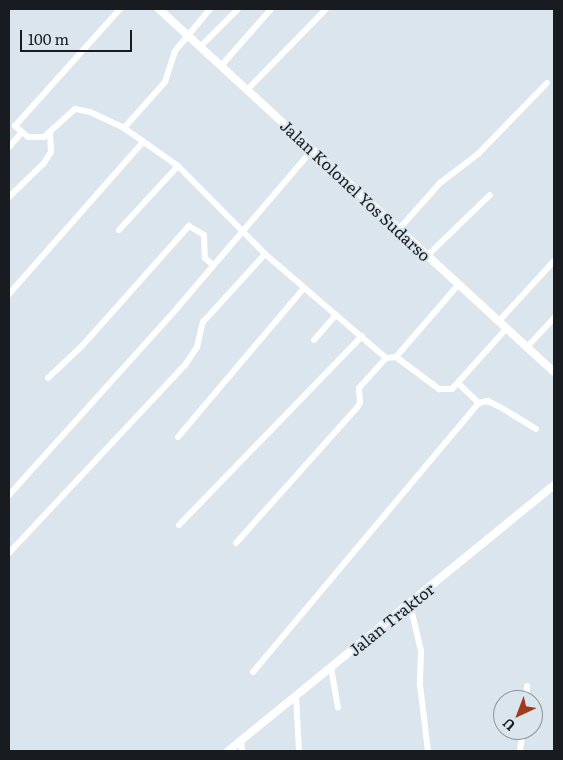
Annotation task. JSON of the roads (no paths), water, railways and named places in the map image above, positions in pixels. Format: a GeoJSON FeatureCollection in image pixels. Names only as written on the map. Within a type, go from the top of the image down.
{"type":"FeatureCollection","features":[{"type":"Feature","properties":{"kind":"street"},"geometry":{"type":"LineString","coordinates":[[120,9],[16,124],[21,133],[35,138],[50,134],[75,109],[90,112],[124,128],[178,166],[265,254],[303,289],[362,336],[386,358]]}},
{"type":"Feature","properties":{"kind":"street"},"geometry":{"type":"LineString","coordinates":[[124,128],[165,82],[174,54],[210,9]]}},
{"type":"Feature","properties":{"kind":"street"},"geometry":{"type":"LineString","coordinates":[[200,47],[238,9]]}},
{"type":"Feature","properties":{"kind":"street"},"geometry":{"type":"LineString","coordinates":[[221,66],[271,9]]}},
{"type":"Feature","properties":{"kind":"street"},"geometry":{"type":"LineString","coordinates":[[247,90],[326,9]]}},
{"type":"Feature","properties":{"kind":"street","name":"Jalan Kolonel Yos Sudarso"},"geometry":{"type":"LineString","coordinates":[[163,10],[188,36],[312,150],[499,321],[553,367]]}},
{"type":"Feature","properties":{"kind":"street"},"geometry":{"type":"LineString","coordinates":[[399,229],[440,183],[478,154],[547,83]]}},
{"type":"Feature","properties":{"kind":"street"},"geometry":{"type":"LineString","coordinates":[[9,147],[21,133]]}},
{"type":"Feature","properties":{"kind":"street"},"geometry":{"type":"LineString","coordinates":[[9,198],[44,163],[51,152],[50,134]]}},
{"type":"Feature","properties":{"kind":"street"},"geometry":{"type":"LineString","coordinates":[[9,294],[143,142]]}},
{"type":"Feature","properties":{"kind":"street"},"geometry":{"type":"LineString","coordinates":[[9,495],[242,232],[312,150]]}},
{"type":"Feature","properties":{"kind":"street"},"geometry":{"type":"LineString","coordinates":[[119,230],[178,166]]}},
{"type":"Feature","properties":{"kind":"street"},"geometry":{"type":"LineString","coordinates":[[428,255],[490,196]]}},
{"type":"Feature","properties":{"kind":"street"},"geometry":{"type":"LineString","coordinates":[[48,378],[82,346],[189,226],[204,235],[204,258],[212,264]]}},
{"type":"Feature","properties":{"kind":"street"},"geometry":{"type":"LineString","coordinates":[[9,553],[185,365],[196,347],[203,322],[265,254]]}},
{"type":"Feature","properties":{"kind":"street"},"geometry":{"type":"LineString","coordinates":[[499,321],[554,260]]}},
{"type":"Feature","properties":{"kind":"street"},"geometry":{"type":"LineString","coordinates":[[396,357],[459,284]]}},
{"type":"Feature","properties":{"kind":"street"},"geometry":{"type":"LineString","coordinates":[[178,437],[303,289]]}},
{"type":"Feature","properties":{"kind":"street"},"geometry":{"type":"LineString","coordinates":[[314,340],[336,315]]}},
{"type":"Feature","properties":{"kind":"street"},"geometry":{"type":"LineString","coordinates":[[528,347],[554,318]]}},
{"type":"Feature","properties":{"kind":"street"},"geometry":{"type":"LineString","coordinates":[[236,543],[356,409],[360,404],[358,388],[386,358],[396,357],[439,389],[452,389],[459,384],[507,328]]}},
{"type":"Feature","properties":{"kind":"street"},"geometry":{"type":"LineString","coordinates":[[180,525],[362,336]]}},
{"type":"Feature","properties":{"kind":"street"},"geometry":{"type":"LineString","coordinates":[[459,384],[479,402]]}},
{"type":"Feature","properties":{"kind":"street"},"geometry":{"type":"LineString","coordinates":[[253,672],[479,402],[488,401],[536,430]]}},
{"type":"Feature","properties":{"kind":"street","name":"Jalan Traktor"},"geometry":{"type":"LineString","coordinates":[[228,751],[554,485]]}},
{"type":"Feature","properties":{"kind":"street"},"geometry":{"type":"LineString","coordinates":[[410,604],[422,651],[420,685],[428,751]]}},
{"type":"Feature","properties":{"kind":"street"},"geometry":{"type":"LineString","coordinates":[[331,668],[338,707]]}},
{"type":"Feature","properties":{"kind":"street"},"geometry":{"type":"LineString","coordinates":[[527,686],[527,690]]}},
{"type":"Feature","properties":{"kind":"street"},"geometry":{"type":"LineString","coordinates":[[296,696],[299,751]]}},
{"type":"Feature","properties":{"kind":"street"},"geometry":{"type":"LineString","coordinates":[[241,740],[242,751]]}}]}
